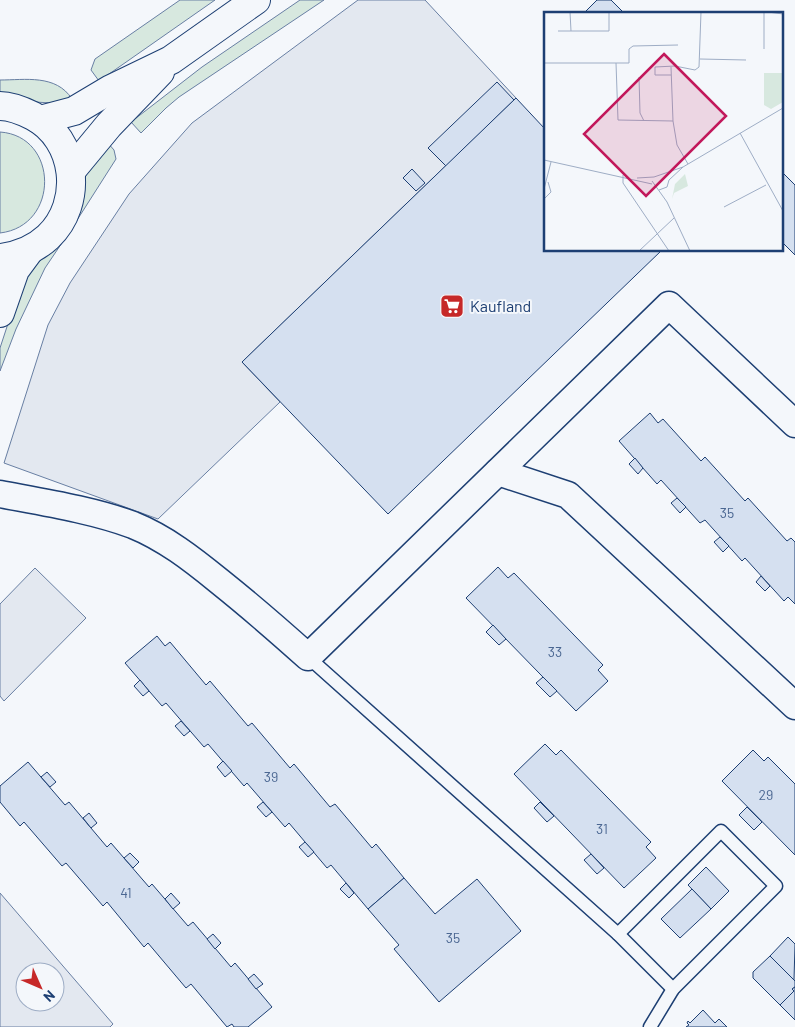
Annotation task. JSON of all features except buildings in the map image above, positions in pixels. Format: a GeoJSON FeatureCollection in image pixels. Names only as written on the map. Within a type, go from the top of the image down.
{"type":"FeatureCollection","features":[{"type":"Feature","properties":{"kind":"street"},"geometry":{"type":"LineString","coordinates":[[40,120],[74,111],[111,89],[172,60],[256,0]]}},
{"type":"Feature","properties":{"kind":"street"},"geometry":{"type":"LineString","coordinates":[[71,171],[109,126],[172,60]]}},
{"type":"Feature","properties":{"kind":"street"},"geometry":{"type":"LineString","coordinates":[[0,106],[23,111],[40,120],[54,132],[64,148],[71,171],[72,186],[61,222],[48,237],[29,251],[16,256],[0,258]]}},
{"type":"Feature","properties":{"kind":"street"},"geometry":{"type":"LineString","coordinates":[[0,313],[15,270],[29,251]]}},
{"type":"Feature","properties":{"kind":"street"},"geometry":{"type":"LineString","coordinates":[[0,494],[96,514],[133,525],[163,540],[198,564],[234,593],[308,657],[669,305],[795,424]]}},
{"type":"Feature","properties":{"kind":"street"},"geometry":{"type":"LineString","coordinates":[[498,472],[568,495],[795,706]]}},
{"type":"Feature","properties":{"kind":"lane"},"geometry":{"type":"LineString","coordinates":[[308,657],[618,934],[673,989]]}},
{"type":"Feature","properties":{"kind":"lane"},"geometry":{"type":"LineString","coordinates":[[618,934],[721,831],[776,886],[673,989],[650,1027]]}},
{"type":"Feature","properties":{"kind":"shaded area"},"geometry":{"type":"Polygon","coordinates":[[[180,0],[215,0],[99,81],[91,70],[95,59],[180,0]]]}},
{"type":"Feature","properties":{"kind":"shaded area"},"geometry":{"type":"Polygon","coordinates":[[[300,0],[324,0],[179,97],[141,133],[131,122],[202,67],[300,0]]]}},
{"type":"Feature","properties":{"kind":"shaded area"},"geometry":{"type":"Polygon","coordinates":[[[358,0],[425,0],[516,98],[242,362],[280,402],[158,519],[4,463],[48,325],[70,283],[129,194],[192,123],[358,0]]]}},
{"type":"Feature","properties":{"kind":"shaded area"},"geometry":{"type":"Polygon","coordinates":[[[30,79],[49,82],[58,85],[72,99],[44,103],[0,95],[0,80],[30,79]]]}},
{"type":"Feature","properties":{"kind":"shaded area"},"geometry":{"type":"Polygon","coordinates":[[[0,132],[19,137],[33,148],[42,164],[45,181],[42,199],[34,215],[20,227],[0,233],[0,132]]]}},
{"type":"Feature","properties":{"kind":"shaded area"},"geometry":{"type":"Polygon","coordinates":[[[107,142],[114,150],[116,159],[45,268],[16,329],[0,371],[0,348],[20,287],[32,267],[42,258],[84,185],[86,174],[107,142]]]}},
{"type":"Feature","properties":{"kind":"shaded area"},"geometry":{"type":"Polygon","coordinates":[[[35,568],[86,618],[4,701],[0,696],[0,604],[35,568]]]}},
{"type":"Feature","properties":{"kind":"shaded area"},"geometry":{"type":"Polygon","coordinates":[[[0,893],[60,962],[15,962],[15,1012],[65,1012],[65,968],[113,1024],[110,1027],[0,1027],[0,893]]]}},
{"type":"Feature","properties":{"kind":"place","name":"Kaufland"},"geometry":{"type":"Point","coordinates":[452,306]}}]}
